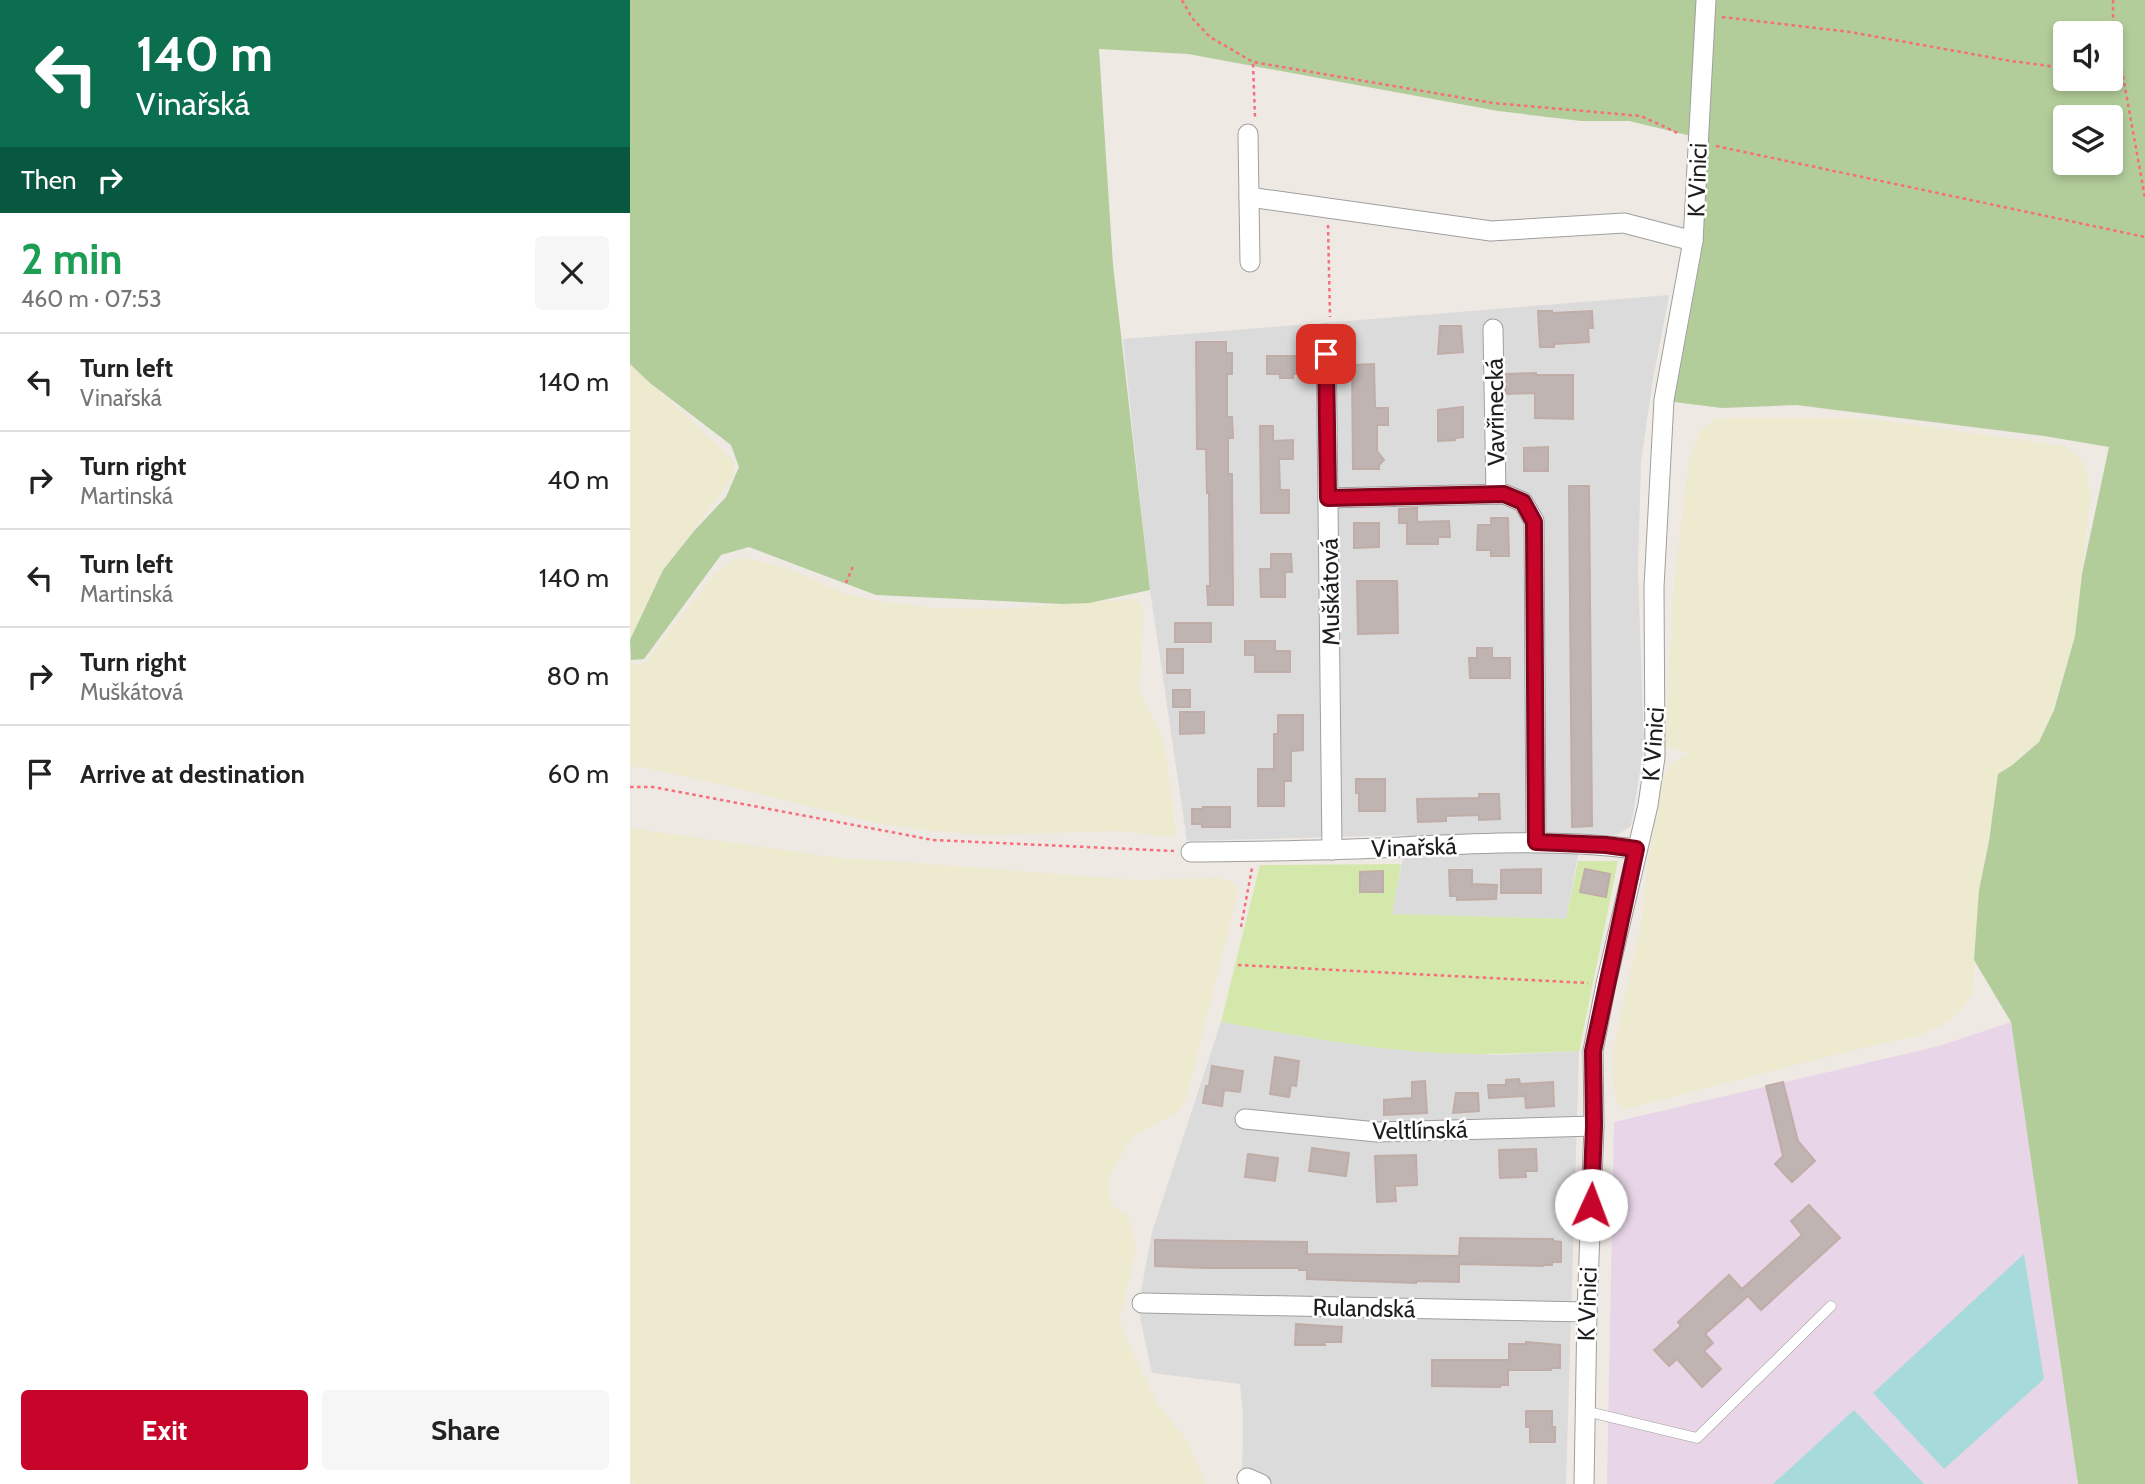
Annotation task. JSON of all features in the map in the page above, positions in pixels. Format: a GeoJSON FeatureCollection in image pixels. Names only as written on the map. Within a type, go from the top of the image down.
{"type":"FeatureCollection","features":[{"type":"Feature","properties":{"kind":"street","name":"K Vinici"},"geometry":{"type":"LineString","coordinates":[[1584,1484],[1594,1126],[1593,1051],[1636,849],[1648,805],[1655,757],[1654,587],[1664,400],[1693,241],[1705,8]]}},
{"type":"Feature","properties":{"kind":"street"},"geometry":{"type":"LineString","coordinates":[[1248,134],[1250,262]]}},
{"type":"Feature","properties":{"kind":"street"},"geometry":{"type":"LineString","coordinates":[[1249,197],[1491,231],[1624,223],[1693,241]]}},
{"type":"Feature","properties":{"kind":"street","name":"Muškátová"},"geometry":{"type":"LineString","coordinates":[[1328,327],[1332,850]]}},
{"type":"Feature","properties":{"kind":"street","name":"Vavřinecká"},"geometry":{"type":"LineString","coordinates":[[1493,329],[1496,494]]}},
{"type":"Feature","properties":{"kind":"street"},"geometry":{"type":"LineString","coordinates":[[1328,498],[1504,494],[1523,502],[1534,522],[1536,842]]}},
{"type":"Feature","properties":{"kind":"street","name":"Vinařská"},"geometry":{"type":"LineString","coordinates":[[1191,852],[1536,842],[1636,849]]}},
{"type":"Feature","properties":{"kind":"street","name":"Veltlínská"},"geometry":{"type":"LineString","coordinates":[[1245,1119],[1377,1132],[1594,1126]]}},
{"type":"Feature","properties":{"kind":"street","name":"Rulandská"},"geometry":{"type":"LineString","coordinates":[[1142,1303],[1587,1312]]}},
{"type":"Feature","properties":{"kind":"lane"},"geometry":{"type":"LineString","coordinates":[[1585,1411],[1697,1438],[1831,1306]]}},
{"type":"Feature","properties":{"kind":"path"},"geometry":{"type":"LineString","coordinates":[[1182,0],[1192,19],[1210,37],[1253,62],[1493,103],[1641,116],[1698,142],[2145,237]]}},
{"type":"Feature","properties":{"kind":"path"},"geometry":{"type":"LineString","coordinates":[[2113,0],[2113,21]]}},
{"type":"Feature","properties":{"kind":"path"},"geometry":{"type":"LineString","coordinates":[[1705,8],[2053,66]]}},
{"type":"Feature","properties":{"kind":"path"},"geometry":{"type":"LineString","coordinates":[[1248,134],[1255,134],[1253,62]]}},
{"type":"Feature","properties":{"kind":"path"},"geometry":{"type":"LineString","coordinates":[[2123,75],[2145,198]]}},
{"type":"Feature","properties":{"kind":"path"},"geometry":{"type":"LineString","coordinates":[[1328,208],[1328,327]]}},
{"type":"Feature","properties":{"kind":"path"},"geometry":{"type":"LineString","coordinates":[[846,583],[854,564]]}},
{"type":"Feature","properties":{"kind":"path"},"geometry":{"type":"LineString","coordinates":[[630,787],[653,786],[933,840],[1191,852]]}},
{"type":"Feature","properties":{"kind":"path"},"geometry":{"type":"LineString","coordinates":[[1241,927],[1255,851]]}},
{"type":"Feature","properties":{"kind":"path"},"geometry":{"type":"LineString","coordinates":[[1238,965],[1606,984]]}},
{"type":"Feature","properties":{"kind":"shaded area"},"geometry":{"type":"Polygon","coordinates":[[[1669,295],[1641,462],[1638,569],[1644,746],[1631,826],[1617,835],[1582,834],[1566,919],[1391,914],[1408,835],[1187,841],[1150,590],[1123,339],[1669,295]]]}},
{"type":"Feature","properties":{"kind":"shaded area"},"geometry":{"type":"Polygon","coordinates":[[[630,364],[734,461],[734,472],[731,480],[663,570],[630,640],[630,364]]]}},
{"type":"Feature","properties":{"kind":"shaded area"},"geometry":{"type":"Polygon","coordinates":[[[1716,418],[1864,418],[2065,446],[2082,461],[2087,473],[2090,498],[2075,636],[2050,718],[2039,742],[2022,754],[1999,779],[1979,890],[1973,992],[1961,1010],[1948,1022],[1921,1035],[1625,1109],[1617,1103],[1614,1089],[1613,1052],[1642,918],[1648,860],[1662,780],[1672,764],[1689,753],[1665,747],[1674,583],[1689,460],[1699,432],[1716,418]]]}},
{"type":"Feature","properties":{"kind":"shaded area"},"geometry":{"type":"Polygon","coordinates":[[[745,558],[787,568],[843,593],[878,601],[937,608],[1001,609],[1134,599],[1140,603],[1143,610],[1142,667],[1138,685],[1160,734],[1167,759],[1176,835],[1169,837],[1120,831],[977,835],[925,830],[876,823],[736,788],[646,768],[630,767],[630,659],[638,665],[646,662],[714,574],[735,559],[745,558]]]}},
{"type":"Feature","properties":{"kind":"shaded area"},"geometry":{"type":"Polygon","coordinates":[[[630,828],[847,859],[1137,880],[1217,878],[1231,881],[1237,889],[1235,904],[1186,1099],[1178,1112],[1132,1137],[1110,1175],[1108,1187],[1113,1206],[1128,1215],[1136,1248],[1120,1318],[1122,1330],[1158,1405],[1187,1440],[1206,1484],[635,1484],[630,1481],[630,828]]]}},
{"type":"Feature","properties":{"kind":"shaded area"},"geometry":{"type":"Polygon","coordinates":[[[1221,1022],[1311,1038],[1423,1052],[1500,1055],[1579,1051],[1566,1484],[1242,1484],[1243,1414],[1240,1384],[1152,1373],[1140,1317],[1141,1292],[1152,1232],[1221,1022]]]}},
{"type":"Feature","properties":{"kind":"shaded area"},"geometry":{"type":"Polygon","coordinates":[[[2011,1022],[2078,1484],[1607,1484],[1614,1122],[1939,1046],[2011,1022]]]}},
{"type":"Feature","properties":{"kind":"green space"},"geometry":{"type":"Polygon","coordinates":[[[630,0],[2145,0],[2145,1484],[2078,1484],[2011,1022],[1974,960],[1979,890],[1998,774],[2039,742],[2054,710],[2075,636],[2082,574],[2109,447],[2044,436],[1796,405],[1722,408],[1674,402],[1702,249],[1708,140],[1629,121],[1581,121],[1498,111],[1188,54],[1099,49],[1113,265],[1150,590],[1089,603],[1062,604],[876,595],[749,547],[721,555],[644,659],[631,660],[630,640],[663,570],[726,497],[739,467],[731,445],[650,383],[630,364],[630,0]]]}},
{"type":"Feature","properties":{"kind":"green space"},"geometry":{"type":"Polygon","coordinates":[[[1578,861],[1618,861],[1579,1051],[1482,1054],[1398,1050],[1221,1022],[1260,865],[1401,864],[1392,914],[1566,919],[1578,861]]]}},
{"type":"Feature","properties":{"kind":"water"},"geometry":{"type":"Polygon","coordinates":[[[2024,1254],[2044,1379],[1944,1469],[1873,1393],[2024,1254]]]}},
{"type":"Feature","properties":{"kind":"water"},"geometry":{"type":"Polygon","coordinates":[[[1854,1410],[1924,1484],[1773,1484],[1854,1410]]]}},
{"type":"Feature","properties":{"kind":"building"},"geometry":{"type":"Polygon","coordinates":[[[1538,311],[1592,311],[1593,328],[1588,328],[1589,342],[1540,347],[1538,311]]]}},
{"type":"Feature","properties":{"kind":"building"},"geometry":{"type":"Polygon","coordinates":[[[1440,326],[1461,326],[1463,352],[1438,354],[1440,326]]]}},
{"type":"Feature","properties":{"kind":"building"},"geometry":{"type":"Polygon","coordinates":[[[1196,342],[1226,342],[1226,353],[1232,353],[1232,374],[1227,374],[1227,417],[1232,417],[1233,438],[1228,438],[1228,474],[1232,474],[1233,605],[1208,605],[1209,493],[1206,449],[1197,449],[1196,342]]]}},
{"type":"Feature","properties":{"kind":"building"},"geometry":{"type":"Polygon","coordinates":[[[1267,356],[1302,356],[1303,373],[1293,374],[1293,378],[1267,374],[1267,356]]]}},
{"type":"Feature","properties":{"kind":"building"},"geometry":{"type":"Polygon","coordinates":[[[1374,364],[1375,408],[1388,408],[1388,425],[1377,425],[1377,451],[1384,460],[1379,469],[1353,469],[1352,365],[1374,364]]]}},
{"type":"Feature","properties":{"kind":"building"},"geometry":{"type":"Polygon","coordinates":[[[1506,374],[1573,375],[1573,419],[1535,418],[1535,393],[1506,394],[1506,374]]]}},
{"type":"Feature","properties":{"kind":"building"},"geometry":{"type":"Polygon","coordinates":[[[1463,407],[1463,437],[1438,441],[1438,410],[1463,407]]]}},
{"type":"Feature","properties":{"kind":"building"},"geometry":{"type":"Polygon","coordinates":[[[1260,426],[1273,426],[1273,441],[1293,440],[1293,459],[1279,459],[1280,490],[1289,490],[1289,513],[1261,513],[1260,426]]]}},
{"type":"Feature","properties":{"kind":"building"},"geometry":{"type":"Polygon","coordinates":[[[1548,447],[1548,471],[1524,471],[1524,448],[1548,447]]]}},
{"type":"Feature","properties":{"kind":"building"},"geometry":{"type":"Polygon","coordinates":[[[1569,486],[1589,486],[1592,826],[1572,827],[1569,486]]]}},
{"type":"Feature","properties":{"kind":"building"},"geometry":{"type":"Polygon","coordinates":[[[1417,508],[1417,522],[1449,521],[1450,537],[1438,537],[1438,544],[1407,544],[1407,523],[1399,523],[1399,509],[1417,508]]]}},
{"type":"Feature","properties":{"kind":"building"},"geometry":{"type":"Polygon","coordinates":[[[1491,518],[1508,518],[1509,556],[1491,556],[1491,550],[1477,550],[1478,525],[1491,525],[1491,518]]]}},
{"type":"Feature","properties":{"kind":"building"},"geometry":{"type":"Polygon","coordinates":[[[1354,523],[1379,523],[1379,547],[1354,548],[1354,523]]]}},
{"type":"Feature","properties":{"kind":"building"},"geometry":{"type":"Polygon","coordinates":[[[1271,554],[1291,554],[1292,572],[1285,572],[1285,597],[1261,597],[1260,569],[1271,569],[1271,554]]]}},
{"type":"Feature","properties":{"kind":"building"},"geometry":{"type":"Polygon","coordinates":[[[1357,581],[1397,581],[1398,633],[1358,634],[1357,581]]]}},
{"type":"Feature","properties":{"kind":"building"},"geometry":{"type":"Polygon","coordinates":[[[1175,623],[1211,623],[1211,642],[1175,642],[1175,623]]]}},
{"type":"Feature","properties":{"kind":"building"},"geometry":{"type":"Polygon","coordinates":[[[1245,641],[1275,641],[1275,651],[1290,651],[1290,672],[1255,672],[1255,655],[1245,655],[1245,641]]]}},
{"type":"Feature","properties":{"kind":"building"},"geometry":{"type":"Polygon","coordinates":[[[1477,648],[1492,648],[1492,658],[1510,658],[1510,678],[1470,678],[1469,658],[1477,658],[1477,648]]]}},
{"type":"Feature","properties":{"kind":"building"},"geometry":{"type":"Polygon","coordinates":[[[1167,649],[1183,649],[1183,673],[1167,673],[1167,649]]]}},
{"type":"Feature","properties":{"kind":"building"},"geometry":{"type":"Polygon","coordinates":[[[1173,690],[1190,690],[1190,707],[1173,707],[1173,690]]]}},
{"type":"Feature","properties":{"kind":"building"},"geometry":{"type":"Polygon","coordinates":[[[1180,712],[1204,712],[1204,733],[1180,734],[1180,712]]]}},
{"type":"Feature","properties":{"kind":"building"},"geometry":{"type":"Polygon","coordinates":[[[1278,715],[1303,715],[1303,750],[1291,751],[1291,781],[1284,781],[1284,806],[1258,806],[1258,769],[1274,769],[1274,734],[1278,734],[1278,715]]]}},
{"type":"Feature","properties":{"kind":"building"},"geometry":{"type":"Polygon","coordinates":[[[1356,779],[1385,779],[1385,811],[1359,811],[1356,779]]]}},
{"type":"Feature","properties":{"kind":"building"},"geometry":{"type":"Polygon","coordinates":[[[1479,794],[1499,794],[1500,819],[1479,820],[1479,815],[1446,816],[1446,821],[1418,822],[1417,799],[1479,798],[1479,794]]]}},
{"type":"Feature","properties":{"kind":"building"},"geometry":{"type":"Polygon","coordinates":[[[1230,807],[1230,827],[1202,827],[1202,824],[1192,824],[1192,809],[1230,807]]]}},
{"type":"Feature","properties":{"kind":"building"},"geometry":{"type":"Polygon","coordinates":[[[1541,869],[1541,893],[1501,893],[1501,870],[1541,869]]]}},
{"type":"Feature","properties":{"kind":"building"},"geometry":{"type":"Polygon","coordinates":[[[1585,869],[1610,874],[1606,897],[1580,892],[1585,869]]]}},
{"type":"Feature","properties":{"kind":"building"},"geometry":{"type":"Polygon","coordinates":[[[1449,870],[1472,870],[1472,884],[1497,885],[1496,899],[1457,900],[1457,896],[1450,896],[1449,870]]]}},
{"type":"Feature","properties":{"kind":"building"},"geometry":{"type":"Polygon","coordinates":[[[1383,871],[1383,892],[1360,892],[1360,872],[1383,871]]]}},
{"type":"Feature","properties":{"kind":"building"},"geometry":{"type":"Polygon","coordinates":[[[1275,1057],[1299,1061],[1296,1086],[1291,1085],[1289,1097],[1270,1094],[1275,1057]]]}},
{"type":"Feature","properties":{"kind":"building"},"geometry":{"type":"Polygon","coordinates":[[[1212,1066],[1243,1071],[1240,1092],[1224,1090],[1222,1106],[1203,1103],[1212,1066]]]}},
{"type":"Feature","properties":{"kind":"building"},"geometry":{"type":"Polygon","coordinates":[[[1519,1079],[1520,1084],[1553,1082],[1554,1106],[1526,1108],[1525,1096],[1489,1098],[1488,1085],[1506,1085],[1506,1080],[1519,1079]]]}},
{"type":"Feature","properties":{"kind":"building"},"geometry":{"type":"Polygon","coordinates":[[[1425,1081],[1427,1113],[1384,1115],[1384,1100],[1412,1098],[1412,1082],[1425,1081]]]}},
{"type":"Feature","properties":{"kind":"building"},"geometry":{"type":"Polygon","coordinates":[[[1783,1082],[1798,1141],[1815,1161],[1792,1182],[1775,1164],[1783,1156],[1766,1086],[1783,1082]]]}},
{"type":"Feature","properties":{"kind":"building"},"geometry":{"type":"Polygon","coordinates":[[[1456,1093],[1478,1093],[1479,1111],[1453,1113],[1456,1093]]]}},
{"type":"Feature","properties":{"kind":"building"},"geometry":{"type":"Polygon","coordinates":[[[1312,1148],[1349,1153],[1346,1176],[1309,1171],[1312,1148]]]}},
{"type":"Feature","properties":{"kind":"building"},"geometry":{"type":"Polygon","coordinates":[[[1536,1149],[1537,1171],[1525,1171],[1526,1177],[1500,1178],[1499,1150],[1536,1149]]]}},
{"type":"Feature","properties":{"kind":"building"},"geometry":{"type":"Polygon","coordinates":[[[1248,1154],[1278,1158],[1275,1181],[1245,1177],[1248,1154]]]}},
{"type":"Feature","properties":{"kind":"building"},"geometry":{"type":"Polygon","coordinates":[[[1416,1155],[1417,1185],[1395,1186],[1396,1201],[1377,1202],[1375,1156],[1416,1155]]]}},
{"type":"Feature","properties":{"kind":"building"},"geometry":{"type":"Polygon","coordinates":[[[1809,1205],[1840,1238],[1761,1310],[1748,1296],[1705,1334],[1713,1343],[1704,1351],[1721,1369],[1702,1387],[1677,1359],[1669,1366],[1654,1350],[1681,1326],[1678,1322],[1729,1275],[1742,1289],[1802,1235],[1791,1221],[1809,1205]]]}},
{"type":"Feature","properties":{"kind":"building"},"geometry":{"type":"Polygon","coordinates":[[[1460,1238],[1553,1239],[1561,1242],[1561,1262],[1543,1266],[1459,1264],[1459,1282],[1416,1283],[1307,1279],[1307,1270],[1299,1268],[1155,1266],[1155,1240],[1307,1242],[1307,1254],[1459,1256],[1460,1238]]]}},
{"type":"Feature","properties":{"kind":"building"},"geometry":{"type":"Polygon","coordinates":[[[1296,1324],[1342,1327],[1341,1342],[1295,1345],[1296,1324]]]}},
{"type":"Feature","properties":{"kind":"building"},"geometry":{"type":"Polygon","coordinates":[[[1526,1342],[1560,1345],[1560,1368],[1508,1370],[1508,1385],[1500,1387],[1432,1386],[1432,1360],[1509,1360],[1509,1344],[1526,1342]]]}},
{"type":"Feature","properties":{"kind":"building"},"geometry":{"type":"Polygon","coordinates":[[[1526,1411],[1552,1411],[1555,1442],[1530,1442],[1526,1411]]]}},
{"type":"Feature","properties":{"kind":"route"},"geometry":{"type":"LineString","coordinates":[[1326,354],[1328,498],[1504,494],[1523,502],[1534,522],[1536,842],[1636,849],[1593,1051],[1591,1205]]}}]}
